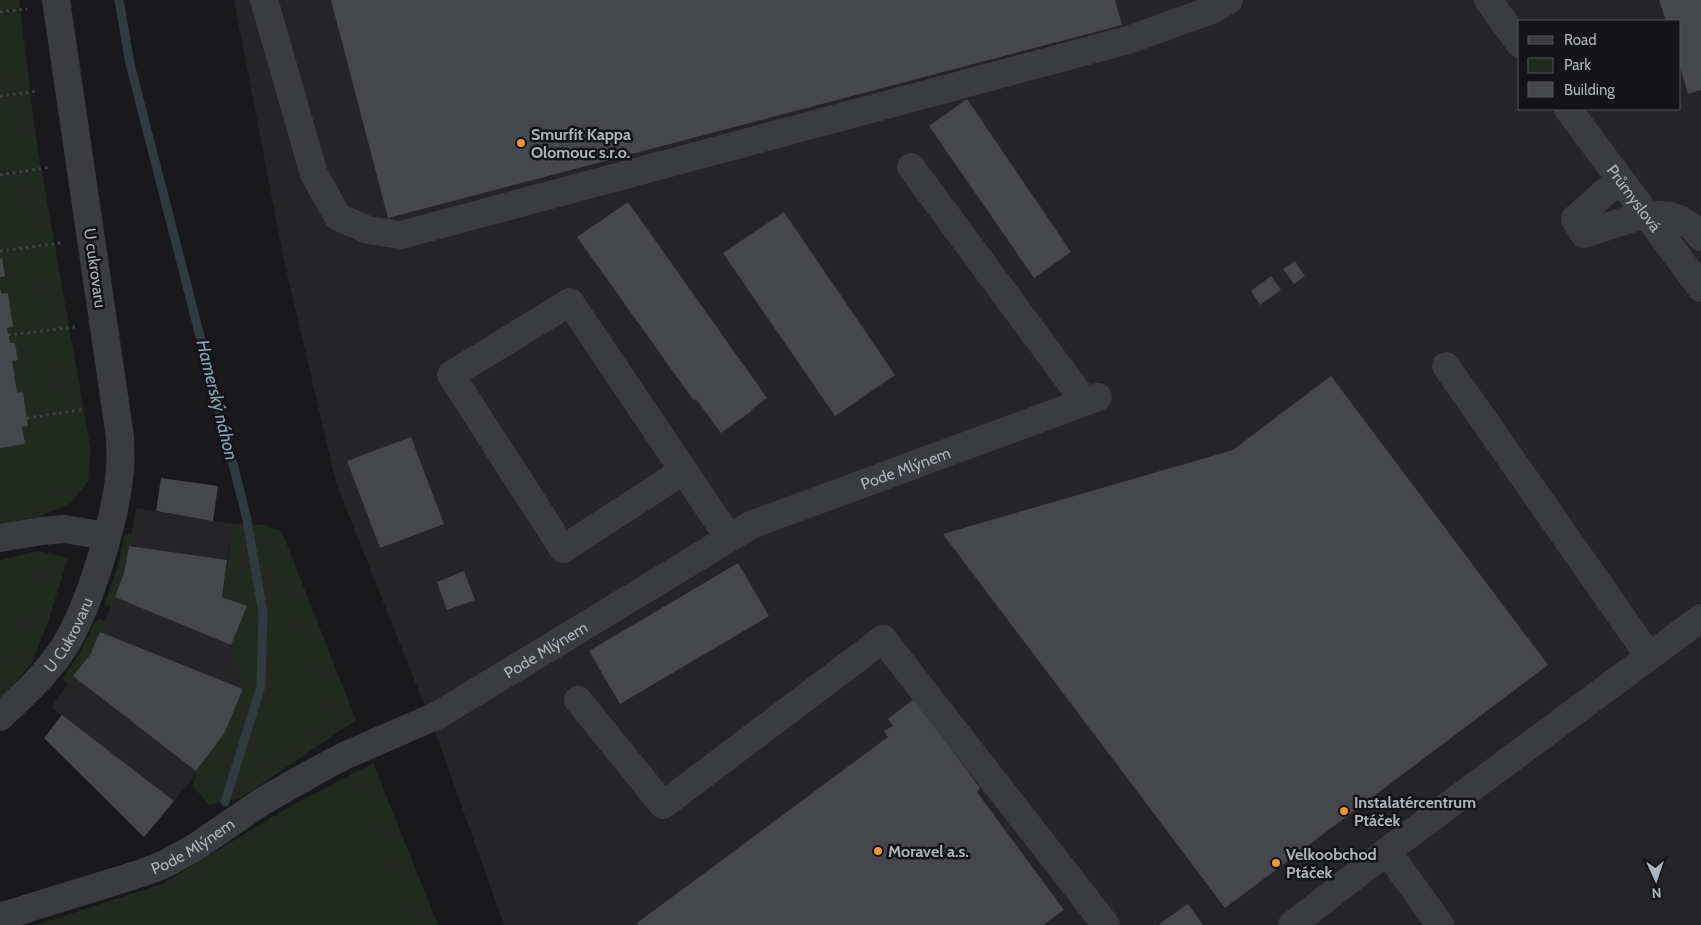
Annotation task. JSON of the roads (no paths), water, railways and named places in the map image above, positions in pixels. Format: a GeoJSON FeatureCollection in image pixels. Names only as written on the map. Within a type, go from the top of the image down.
{"type":"FeatureCollection","features":[{"type":"Feature","properties":{"kind":"street"},"geometry":{"type":"LineString","coordinates":[[264,0],[314,174],[338,217],[368,230],[400,235],[1128,40],[1214,9],[1229,0]]}},
{"type":"Feature","properties":{"kind":"street"},"geometry":{"type":"LineString","coordinates":[[1488,0],[1518,41]]}},
{"type":"Feature","properties":{"kind":"street","name":"U cukrovaru"},"geometry":{"type":"LineString","coordinates":[[44,4],[120,437],[120,471],[107,536]]}},
{"type":"Feature","properties":{"kind":"street","name":"Průmyslová"},"geometry":{"type":"LineString","coordinates":[[1569,110],[1701,288]]}},
{"type":"Feature","properties":{"kind":"street","name":"Pode Mlýnem"},"geometry":{"type":"LineString","coordinates":[[0,917],[142,873],[165,864],[194,848],[263,800],[312,773],[344,756],[438,715],[750,525],[1092,400],[911,167]]}},
{"type":"Feature","properties":{"kind":"street"},"geometry":{"type":"LineString","coordinates":[[1620,179],[1575,219],[1584,234],[1646,214],[1670,216],[1681,220],[1692,227],[1701,237]]}},
{"type":"Feature","properties":{"kind":"street"},"geometry":{"type":"LineString","coordinates":[[683,471],[563,549],[451,375],[570,302],[729,538]]}},
{"type":"Feature","properties":{"kind":"street"},"geometry":{"type":"LineString","coordinates":[[1446,366],[1649,656]]}},
{"type":"Feature","properties":{"kind":"street"},"geometry":{"type":"LineString","coordinates":[[0,538],[42,531],[64,530],[107,536]]}},
{"type":"Feature","properties":{"kind":"street","name":"U Cukrovaru"},"geometry":{"type":"LineString","coordinates":[[0,717],[42,676],[66,644],[82,612],[107,536]]}},
{"type":"Feature","properties":{"kind":"street"},"geometry":{"type":"LineString","coordinates":[[1292,925],[1387,851],[1701,618]]}},
{"type":"Feature","properties":{"kind":"street"},"geometry":{"type":"LineString","coordinates":[[578,700],[663,805],[883,639],[1106,925]]}},
{"type":"Feature","properties":{"kind":"street"},"geometry":{"type":"LineString","coordinates":[[1387,851],[1440,925]]}},
{"type":"Feature","properties":{"kind":"waterway","name":"Hamerský náhon"},"geometry":{"type":"LineString","coordinates":[[119,0],[130,64],[246,515],[263,613],[261,686],[225,802]]}},
{"type":"Feature","properties":{"kind":"place","name":"Smurfit Kappa Olomouc s.r.o."},"geometry":{"type":"Point","coordinates":[521,143]}},
{"type":"Feature","properties":{"kind":"place","name":"Instalatércentrum Ptáček"},"geometry":{"type":"Point","coordinates":[1344,811]}},
{"type":"Feature","properties":{"kind":"place","name":"Moravel a.s."},"geometry":{"type":"Point","coordinates":[878,851]}},
{"type":"Feature","properties":{"kind":"place","name":"Velkoobchod Ptáček"},"geometry":{"type":"Point","coordinates":[1276,863]}}]}
